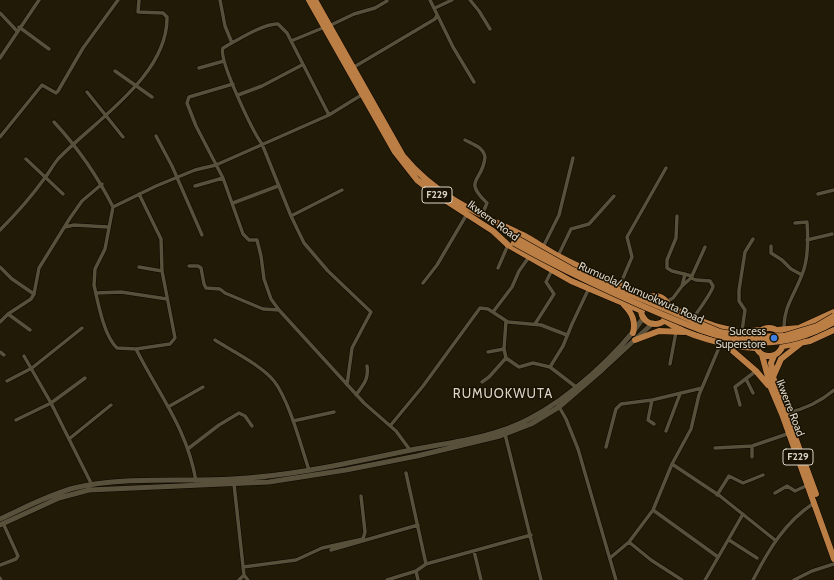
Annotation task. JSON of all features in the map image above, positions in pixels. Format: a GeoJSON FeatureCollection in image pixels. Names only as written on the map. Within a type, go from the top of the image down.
{"type":"FeatureCollection","features":[{"type":"Feature","properties":{"kind":"main road","name":"Ikwerre Road"},"geometry":{"type":"LineString","coordinates":[[309,0],[328,26],[354,67],[402,156],[433,186],[482,216],[544,247],[558,256],[648,298]]}},
{"type":"Feature","properties":{"kind":"main road","name":"Ikwerre Road"},"geometry":{"type":"LineString","coordinates":[[315,0],[363,94],[395,152],[408,170],[434,193],[513,242],[529,257],[552,270],[622,302],[643,314]]}},
{"type":"Feature","properties":{"kind":"main road"},"geometry":{"type":"LineString","coordinates":[[498,224],[513,242]]}},
{"type":"Feature","properties":{"kind":"main road","name":"Rumuola/ Rumuokwuta Road"},"geometry":{"type":"LineString","coordinates":[[513,242],[573,270],[720,332],[749,338],[784,336],[817,326],[834,316]]}},
{"type":"Feature","properties":{"kind":"main road","name":"Rumuola/ Rumuokwuta Road"},"geometry":{"type":"LineString","coordinates":[[513,242],[593,284],[704,332],[723,338],[747,342],[780,342],[793,340],[821,330],[834,322]]}},
{"type":"Feature","properties":{"kind":"main road"},"geometry":{"type":"LineString","coordinates":[[1,522],[61,492],[92,485],[135,482],[234,484],[269,482],[346,470],[418,456],[505,434],[531,424],[558,404],[634,336],[643,314],[643,304],[648,298],[659,297],[667,304],[694,317],[723,328],[742,331],[768,328],[784,330],[799,328],[834,312]]}},
{"type":"Feature","properties":{"kind":"main road"},"geometry":{"type":"LineString","coordinates":[[622,302],[632,314],[634,336]]}},
{"type":"Feature","properties":{"kind":"main road"},"geometry":{"type":"LineString","coordinates":[[664,320],[668,313],[667,304]]}},
{"type":"Feature","properties":{"kind":"main road"},"geometry":{"type":"LineString","coordinates":[[643,314],[653,323]]}},
{"type":"Feature","properties":{"kind":"main road"},"geometry":{"type":"LineString","coordinates":[[1,522],[59,498],[89,490],[196,484],[276,476],[360,462],[501,430],[529,419],[558,404],[634,336],[653,323],[664,320],[723,344],[755,348],[755,337],[760,330]]}},
{"type":"Feature","properties":{"kind":"main road"},"geometry":{"type":"LineString","coordinates":[[762,355],[774,356],[783,346],[782,336],[777,330]]}},
{"type":"Feature","properties":{"kind":"main road"},"geometry":{"type":"LineString","coordinates":[[783,346],[803,342],[834,330]]}},
{"type":"Feature","properties":{"kind":"main road"},"geometry":{"type":"LineString","coordinates":[[634,336],[654,332],[676,331],[693,333]]}},
{"type":"Feature","properties":{"kind":"main road"},"geometry":{"type":"LineString","coordinates":[[773,377],[781,359],[803,342]]}},
{"type":"Feature","properties":{"kind":"main road"},"geometry":{"type":"LineString","coordinates":[[723,344],[756,370],[771,388]]}},
{"type":"Feature","properties":{"kind":"main road","name":"F229"},"geometry":{"type":"LineString","coordinates":[[755,348],[762,355]]}},
{"type":"Feature","properties":{"kind":"main road","name":"Ikwerre Road"},"geometry":{"type":"LineString","coordinates":[[762,355],[771,388],[790,433],[834,559]]}},
{"type":"Feature","properties":{"kind":"main road","name":"Ikwerre Road"},"geometry":{"type":"LineString","coordinates":[[774,356],[771,363],[773,377],[834,547]]}},
{"type":"Feature","properties":{"kind":"street"},"geometry":{"type":"LineString","coordinates":[[0,58],[18,29],[39,0]]}},
{"type":"Feature","properties":{"kind":"street"},"geometry":{"type":"LineString","coordinates":[[0,137],[42,85],[55,92],[58,91],[84,48],[118,0]]}},
{"type":"Feature","properties":{"kind":"street"},"geometry":{"type":"LineString","coordinates":[[0,230],[45,178],[57,161],[135,86],[151,65],[163,43],[167,24],[165,14],[138,12],[139,0]]}},
{"type":"Feature","properties":{"kind":"street"},"geometry":{"type":"LineString","coordinates":[[220,0],[225,26],[232,43]]}},
{"type":"Feature","properties":{"kind":"street"},"geometry":{"type":"LineString","coordinates":[[430,0],[456,53],[474,82]]}},
{"type":"Feature","properties":{"kind":"street"},"geometry":{"type":"LineString","coordinates":[[435,8],[452,0]]}},
{"type":"Feature","properties":{"kind":"street"},"geometry":{"type":"LineString","coordinates":[[470,0],[490,29]]}},
{"type":"Feature","properties":{"kind":"street"},"geometry":{"type":"LineString","coordinates":[[291,41],[375,8],[387,1]]}},
{"type":"Feature","properties":{"kind":"street"},"geometry":{"type":"LineString","coordinates":[[0,13],[18,29],[49,49]]}},
{"type":"Feature","properties":{"kind":"street"},"geometry":{"type":"LineString","coordinates":[[354,67],[435,19],[437,16]]}},
{"type":"Feature","properties":{"kind":"street"},"geometry":{"type":"LineString","coordinates":[[329,115],[291,41],[281,26],[273,23],[222,48],[221,51],[224,61],[233,84],[256,135],[262,144],[278,186],[304,243],[317,260],[371,312],[352,348],[347,385]]}},
{"type":"Feature","properties":{"kind":"street"},"geometry":{"type":"LineString","coordinates":[[199,68],[224,61]]}},
{"type":"Feature","properties":{"kind":"street"},"geometry":{"type":"LineString","coordinates":[[238,95],[262,86],[302,65]]}},
{"type":"Feature","properties":{"kind":"street"},"geometry":{"type":"LineString","coordinates":[[115,71],[152,97]]}},
{"type":"Feature","properties":{"kind":"street"},"geometry":{"type":"LineString","coordinates":[[233,84],[189,97],[187,99],[190,113],[223,178],[246,239],[257,240],[264,279],[272,299],[279,310],[356,395],[390,426],[410,450]]}},
{"type":"Feature","properties":{"kind":"street"},"geometry":{"type":"LineString","coordinates":[[87,92],[123,137]]}},
{"type":"Feature","properties":{"kind":"street"},"geometry":{"type":"LineString","coordinates":[[113,207],[176,178],[216,164],[329,115],[363,94]]}},
{"type":"Feature","properties":{"kind":"street"},"geometry":{"type":"LineString","coordinates":[[54,122],[74,145],[102,184],[113,207],[105,249],[95,269],[94,285],[112,344],[120,349],[136,349],[170,344],[175,338],[162,271],[161,239],[139,194]]}},
{"type":"Feature","properties":{"kind":"street"},"geometry":{"type":"LineString","coordinates":[[156,136],[202,235]]}},
{"type":"Feature","properties":{"kind":"street"},"geometry":{"type":"LineString","coordinates":[[465,140],[477,146],[484,153],[485,157],[474,187],[476,193],[486,204],[482,216]]}},
{"type":"Feature","properties":{"kind":"street"},"geometry":{"type":"LineString","coordinates":[[544,247],[558,215],[573,158]]}},
{"type":"Feature","properties":{"kind":"street"},"geometry":{"type":"LineString","coordinates":[[26,159],[63,194]]}},
{"type":"Feature","properties":{"kind":"street"},"geometry":{"type":"LineString","coordinates":[[620,285],[632,257],[627,236],[666,168]]}},
{"type":"Feature","properties":{"kind":"street"},"geometry":{"type":"LineString","coordinates":[[195,186],[223,178]]}},
{"type":"Feature","properties":{"kind":"street"},"geometry":{"type":"LineString","coordinates":[[0,322],[8,314],[28,302],[34,294],[39,268],[82,201],[102,184]]}},
{"type":"Feature","properties":{"kind":"street"},"geometry":{"type":"LineString","coordinates":[[233,203],[278,186]]}},
{"type":"Feature","properties":{"kind":"street"},"geometry":{"type":"LineString","coordinates":[[291,216],[342,190]]}},
{"type":"Feature","properties":{"kind":"street"},"geometry":{"type":"LineString","coordinates":[[818,194],[834,190]]}},
{"type":"Feature","properties":{"kind":"street"},"geometry":{"type":"LineString","coordinates":[[558,256],[572,229],[589,224],[614,196]]}},
{"type":"Feature","properties":{"kind":"street"},"geometry":{"type":"LineString","coordinates":[[423,283],[445,253],[467,214]]}},
{"type":"Feature","properties":{"kind":"street"},"geometry":{"type":"LineString","coordinates":[[677,216],[676,238],[666,260],[667,268],[685,274],[696,280],[710,281],[713,286],[711,293],[703,301],[694,317]]}},
{"type":"Feature","properties":{"kind":"street"},"geometry":{"type":"LineString","coordinates":[[784,330],[785,313],[805,267],[806,222],[796,223]]}},
{"type":"Feature","properties":{"kind":"street"},"geometry":{"type":"LineString","coordinates":[[65,227],[74,225],[108,227]]}},
{"type":"Feature","properties":{"kind":"street"},"geometry":{"type":"LineString","coordinates":[[806,240],[832,234]]}},
{"type":"Feature","properties":{"kind":"street"},"geometry":{"type":"LineString","coordinates":[[742,331],[745,310],[739,301],[739,290],[745,252],[753,239]]}},
{"type":"Feature","properties":{"kind":"street"},"geometry":{"type":"LineString","coordinates":[[498,268],[513,242]]}},
{"type":"Feature","properties":{"kind":"street"},"geometry":{"type":"LineString","coordinates":[[771,246],[771,253],[784,261],[792,270],[802,275]]}},
{"type":"Feature","properties":{"kind":"street"},"geometry":{"type":"LineString","coordinates":[[667,304],[682,286],[692,277],[705,247]]}},
{"type":"Feature","properties":{"kind":"street"},"geometry":{"type":"LineString","coordinates":[[493,312],[512,287],[519,271],[529,257]]}},
{"type":"Feature","properties":{"kind":"street"},"geometry":{"type":"LineString","coordinates":[[189,266],[198,266],[201,268],[206,288],[220,289],[263,309],[279,310]]}},
{"type":"Feature","properties":{"kind":"street"},"geometry":{"type":"LineString","coordinates":[[0,267],[12,279],[34,294]]}},
{"type":"Feature","properties":{"kind":"street"},"geometry":{"type":"LineString","coordinates":[[139,267],[162,271]]}},
{"type":"Feature","properties":{"kind":"street"},"geometry":{"type":"LineString","coordinates":[[535,324],[554,294],[546,282],[552,270]]}},
{"type":"Feature","properties":{"kind":"street"},"geometry":{"type":"LineString","coordinates":[[682,286],[685,274]]}},
{"type":"Feature","properties":{"kind":"street"},"geometry":{"type":"LineString","coordinates":[[550,367],[563,346],[589,288]]}},
{"type":"Feature","properties":{"kind":"street"},"geometry":{"type":"LineString","coordinates":[[96,294],[121,292],[167,299]]}},
{"type":"Feature","properties":{"kind":"street"},"geometry":{"type":"LineString","coordinates":[[390,426],[423,386],[478,310],[482,307],[493,312],[506,321],[535,324],[568,335]]}},
{"type":"Feature","properties":{"kind":"street"},"geometry":{"type":"LineString","coordinates":[[8,314],[30,330]]}},
{"type":"Feature","properties":{"kind":"street"},"geometry":{"type":"LineString","coordinates":[[506,321],[504,349],[506,358],[519,367],[534,363],[550,367],[576,387]]}},
{"type":"Feature","properties":{"kind":"street"},"geometry":{"type":"LineString","coordinates":[[7,381],[32,368],[82,328]]}},
{"type":"Feature","properties":{"kind":"street"},"geometry":{"type":"LineString","coordinates":[[670,364],[676,331]]}},
{"type":"Feature","properties":{"kind":"street"},"geometry":{"type":"LineString","coordinates":[[215,340],[258,368],[274,381],[293,421],[309,470]]}},
{"type":"Feature","properties":{"kind":"street"},"geometry":{"type":"LineString","coordinates":[[610,558],[629,542],[653,510],[672,464],[691,429],[702,388],[723,344]]}},
{"type":"Feature","properties":{"kind":"street"},"geometry":{"type":"LineString","coordinates":[[136,349],[178,422],[189,448],[196,484]]}},
{"type":"Feature","properties":{"kind":"street"},"geometry":{"type":"LineString","coordinates":[[488,352],[504,349]]}},
{"type":"Feature","properties":{"kind":"street"},"geometry":{"type":"LineString","coordinates":[[0,352],[4,355]]}},
{"type":"Feature","properties":{"kind":"street"},"geometry":{"type":"LineString","coordinates":[[24,356],[51,403],[92,485]]}},
{"type":"Feature","properties":{"kind":"street"},"geometry":{"type":"LineString","coordinates":[[482,382],[489,377],[506,358]]}},
{"type":"Feature","properties":{"kind":"street"},"geometry":{"type":"LineString","coordinates":[[356,395],[366,382],[368,376],[367,366]]}},
{"type":"Feature","properties":{"kind":"street"},"geometry":{"type":"LineString","coordinates":[[740,405],[735,388],[756,370]]}},
{"type":"Feature","properties":{"kind":"street"},"geometry":{"type":"LineString","coordinates":[[16,420],[51,403],[85,378]]}},
{"type":"Feature","properties":{"kind":"street"},"geometry":{"type":"LineString","coordinates":[[746,379],[753,393]]}},
{"type":"Feature","properties":{"kind":"street"},"geometry":{"type":"LineString","coordinates":[[168,407],[203,387]]}},
{"type":"Feature","properties":{"kind":"street"},"geometry":{"type":"LineString","coordinates":[[606,447],[618,406],[680,394],[702,388]]}},
{"type":"Feature","properties":{"kind":"street"},"geometry":{"type":"LineString","coordinates":[[787,413],[811,405],[826,397],[834,390]]}},
{"type":"Feature","properties":{"kind":"street"},"geometry":{"type":"LineString","coordinates":[[666,431],[680,394]]}},
{"type":"Feature","properties":{"kind":"street"},"geometry":{"type":"LineString","coordinates":[[652,400],[648,420],[654,424]]}},
{"type":"Feature","properties":{"kind":"street"},"geometry":{"type":"LineString","coordinates":[[558,404],[578,449],[616,580]]}},
{"type":"Feature","properties":{"kind":"street"},"geometry":{"type":"LineString","coordinates":[[69,439],[111,405]]}},
{"type":"Feature","properties":{"kind":"street"},"geometry":{"type":"LineString","coordinates":[[293,421],[334,412]]}},
{"type":"Feature","properties":{"kind":"street"},"geometry":{"type":"LineString","coordinates":[[189,448],[219,425],[239,413],[245,416],[252,426]]}},
{"type":"Feature","properties":{"kind":"street"},"geometry":{"type":"LineString","coordinates":[[715,448],[752,446],[790,433]]}},
{"type":"Feature","properties":{"kind":"street"},"geometry":{"type":"LineString","coordinates":[[505,434],[541,580]]}},
{"type":"Feature","properties":{"kind":"street"},"geometry":{"type":"LineString","coordinates":[[752,446],[752,456]]}},
{"type":"Feature","properties":{"kind":"street"},"geometry":{"type":"LineString","coordinates":[[672,464],[743,514],[775,540]]}},
{"type":"Feature","properties":{"kind":"street"},"geometry":{"type":"LineString","coordinates":[[406,473],[426,564]]}},
{"type":"Feature","properties":{"kind":"street"},"geometry":{"type":"LineString","coordinates":[[717,495],[729,476],[742,483],[763,475]]}},
{"type":"Feature","properties":{"kind":"street"},"geometry":{"type":"LineString","coordinates":[[234,484],[244,575],[248,580]]}},
{"type":"Feature","properties":{"kind":"street"},"geometry":{"type":"LineString","coordinates":[[774,494],[787,486],[795,491],[808,485]]}},
{"type":"Feature","properties":{"kind":"street"},"geometry":{"type":"LineString","coordinates":[[243,566],[296,560],[322,548],[363,539],[366,532],[361,496]]}},
{"type":"Feature","properties":{"kind":"street"},"geometry":{"type":"LineString","coordinates":[[753,580],[775,540],[797,515],[814,503]]}},
{"type":"Feature","properties":{"kind":"street"},"geometry":{"type":"LineString","coordinates":[[653,510],[718,557]]}},
{"type":"Feature","properties":{"kind":"street"},"geometry":{"type":"LineString","coordinates":[[705,580],[743,514]]}},
{"type":"Feature","properties":{"kind":"street"},"geometry":{"type":"LineString","coordinates":[[0,565],[16,559],[18,556],[1,522]]}},
{"type":"Feature","properties":{"kind":"street"},"geometry":{"type":"LineString","coordinates":[[331,550],[418,525]]}},
{"type":"Feature","properties":{"kind":"street"},"geometry":{"type":"LineString","coordinates":[[387,580],[416,571],[426,564],[531,535]]}},
{"type":"Feature","properties":{"kind":"street"},"geometry":{"type":"LineString","coordinates":[[728,540],[757,558]]}},
{"type":"Feature","properties":{"kind":"street"},"geometry":{"type":"LineString","coordinates":[[629,542],[651,560],[682,580]]}},
{"type":"Feature","properties":{"kind":"street"},"geometry":{"type":"LineString","coordinates":[[474,551],[481,580]]}},
{"type":"Feature","properties":{"kind":"street"},"geometry":{"type":"LineString","coordinates":[[794,580],[812,571],[834,564]]}},
{"type":"Feature","properties":{"kind":"street"},"geometry":{"type":"LineString","coordinates":[[416,571],[418,580]]}},
{"type":"Feature","properties":{"kind":"street"},"geometry":{"type":"LineString","coordinates":[[239,580],[244,575]]}},
{"type":"Feature","properties":{"kind":"place","name":"Success Superstore"},"geometry":{"type":"Point","coordinates":[774,338]}},
{"type":"Feature","properties":{"kind":"district","name":"RUMUOKWUTA"},"geometry":{"type":"Point","coordinates":[503,394]}}]}
